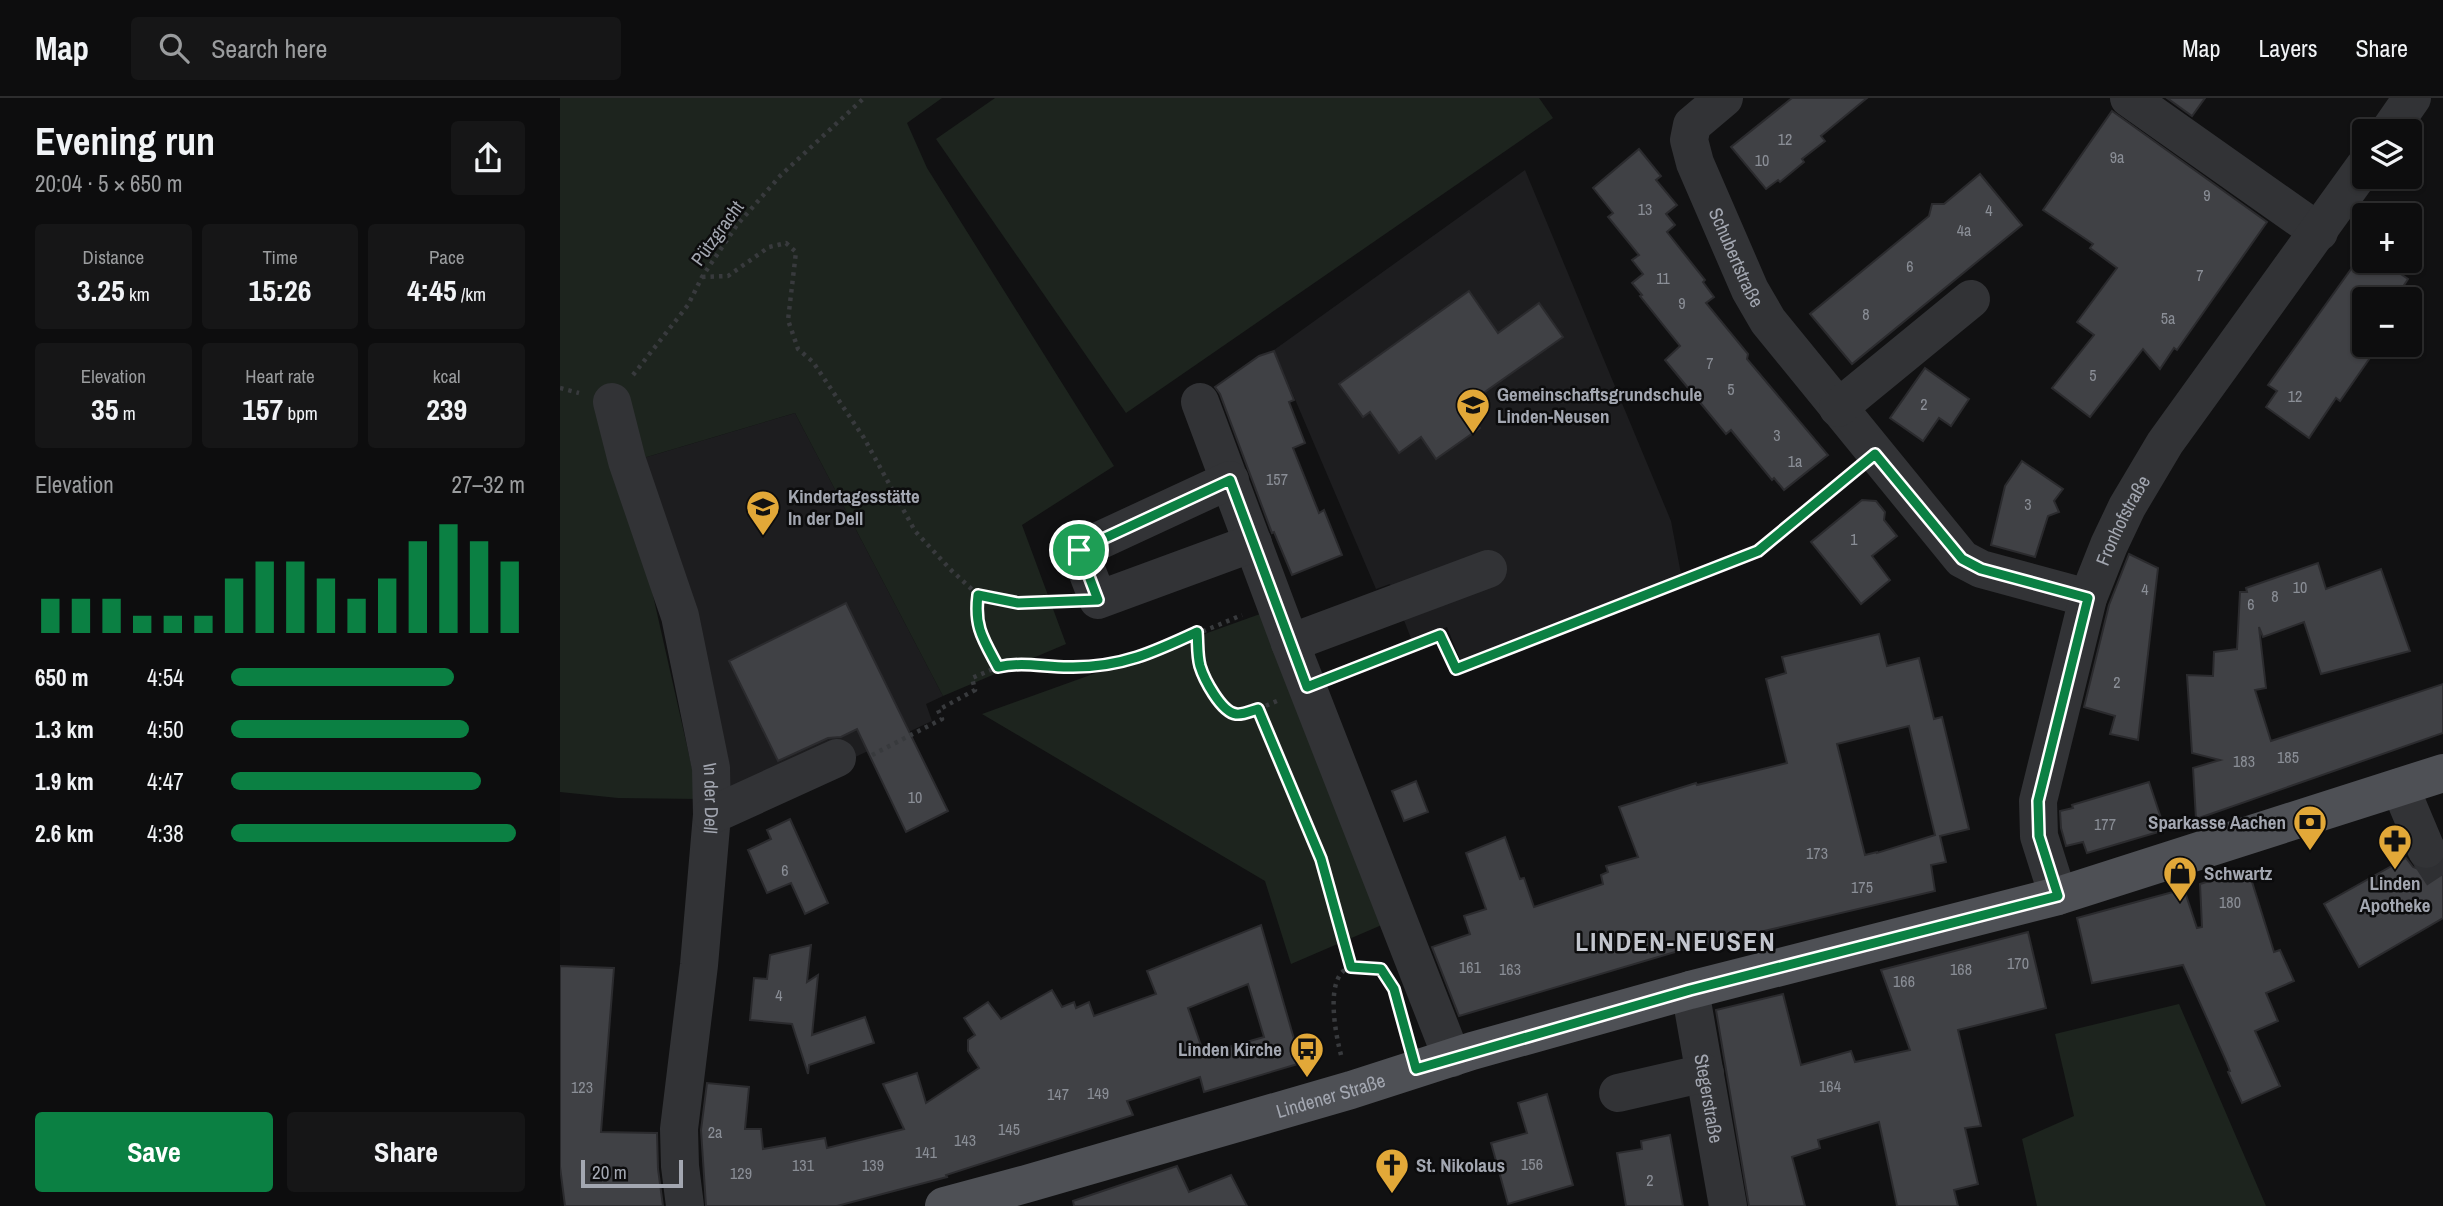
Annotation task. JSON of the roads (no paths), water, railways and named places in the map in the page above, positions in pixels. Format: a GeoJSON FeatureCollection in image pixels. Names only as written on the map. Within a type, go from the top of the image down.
{"type":"FeatureCollection","features":[{"type":"Feature","properties":{"kind":"main road","name":"Lindener Straße"},"geometry":{"type":"LineString","coordinates":[[944,1206],[1690,990],[2058,896],[2443,773]]}},
{"type":"Feature","properties":{"kind":"street","name":"Schubertstraße"},"geometry":{"type":"LineString","coordinates":[[1724,98],[1692,125],[1689,140],[1695,163],[1750,290],[1768,321],[1962,559],[1981,569],[2088,598]]}},
{"type":"Feature","properties":{"kind":"street"},"geometry":{"type":"LineString","coordinates":[[2129,98],[2319,232]]}},
{"type":"Feature","properties":{"kind":"street"},"geometry":{"type":"LineString","coordinates":[[2397,119],[2412,98]]}},
{"type":"Feature","properties":{"kind":"street","name":"Fronhofstraße"},"geometry":{"type":"LineString","coordinates":[[2058,896],[2039,836],[2038,801],[2088,598],[2109,545],[2127,507],[2165,443],[2352,184]]}},
{"type":"Feature","properties":{"kind":"street"},"geometry":{"type":"LineString","coordinates":[[1838,408],[1972,299]]}},
{"type":"Feature","properties":{"kind":"street","name":"In der Dell"},"geometry":{"type":"LineString","coordinates":[[612,402],[627,461],[680,616],[710,768],[712,815],[699,965],[678,1129],[685,1206]]}},
{"type":"Feature","properties":{"kind":"street"},"geometry":{"type":"LineString","coordinates":[[1200,402],[1290,643],[1452,1058]]}},
{"type":"Feature","properties":{"kind":"street"},"geometry":{"type":"LineString","coordinates":[[1230,480],[1079,550],[1098,600],[1253,543]]}},
{"type":"Feature","properties":{"kind":"street"},"geometry":{"type":"LineString","coordinates":[[1290,643],[1488,569]]}},
{"type":"Feature","properties":{"kind":"street"},"geometry":{"type":"LineString","coordinates":[[712,815],[837,758]]}},
{"type":"Feature","properties":{"kind":"street"},"geometry":{"type":"LineString","coordinates":[[2400,787],[2426,849]]}},
{"type":"Feature","properties":{"kind":"street","name":"Stegerstraße"},"geometry":{"type":"LineString","coordinates":[[1690,990],[1728,1206]]}},
{"type":"Feature","properties":{"kind":"street"},"geometry":{"type":"LineString","coordinates":[[1618,1093],[1705,1073]]}},
{"type":"Feature","properties":{"kind":"tunnel"},"geometry":{"type":"LineString","coordinates":[[2426,849],[2443,875]]}},
{"type":"Feature","properties":{"kind":"place","name":"Gemeinschaftsgrundschule Linden-Neusen"},"geometry":{"type":"Point","coordinates":[1473,435]}},
{"type":"Feature","properties":{"kind":"place","name":"Kindertagesstätte In der Dell"},"geometry":{"type":"Point","coordinates":[763,537]}},
{"type":"Feature","properties":{"kind":"place","name":"Sparkasse Aachen"},"geometry":{"type":"Point","coordinates":[2310,852]}},
{"type":"Feature","properties":{"kind":"place","name":"Linden Apotheke"},"geometry":{"type":"Point","coordinates":[2395,871]}},
{"type":"Feature","properties":{"kind":"place","name":"Schwartz"},"geometry":{"type":"Point","coordinates":[2180,903]}},
{"type":"Feature","properties":{"kind":"place","name":"Linden Kirche"},"geometry":{"type":"Point","coordinates":[1307,1079]}},
{"type":"Feature","properties":{"kind":"place","name":"St. Nikolaus"},"geometry":{"type":"Point","coordinates":[1392,1195]}},
{"type":"Feature","properties":{"kind":"district","name":"LINDEN-NEUSEN"},"geometry":{"type":"Point","coordinates":[1676,942]}}]}
